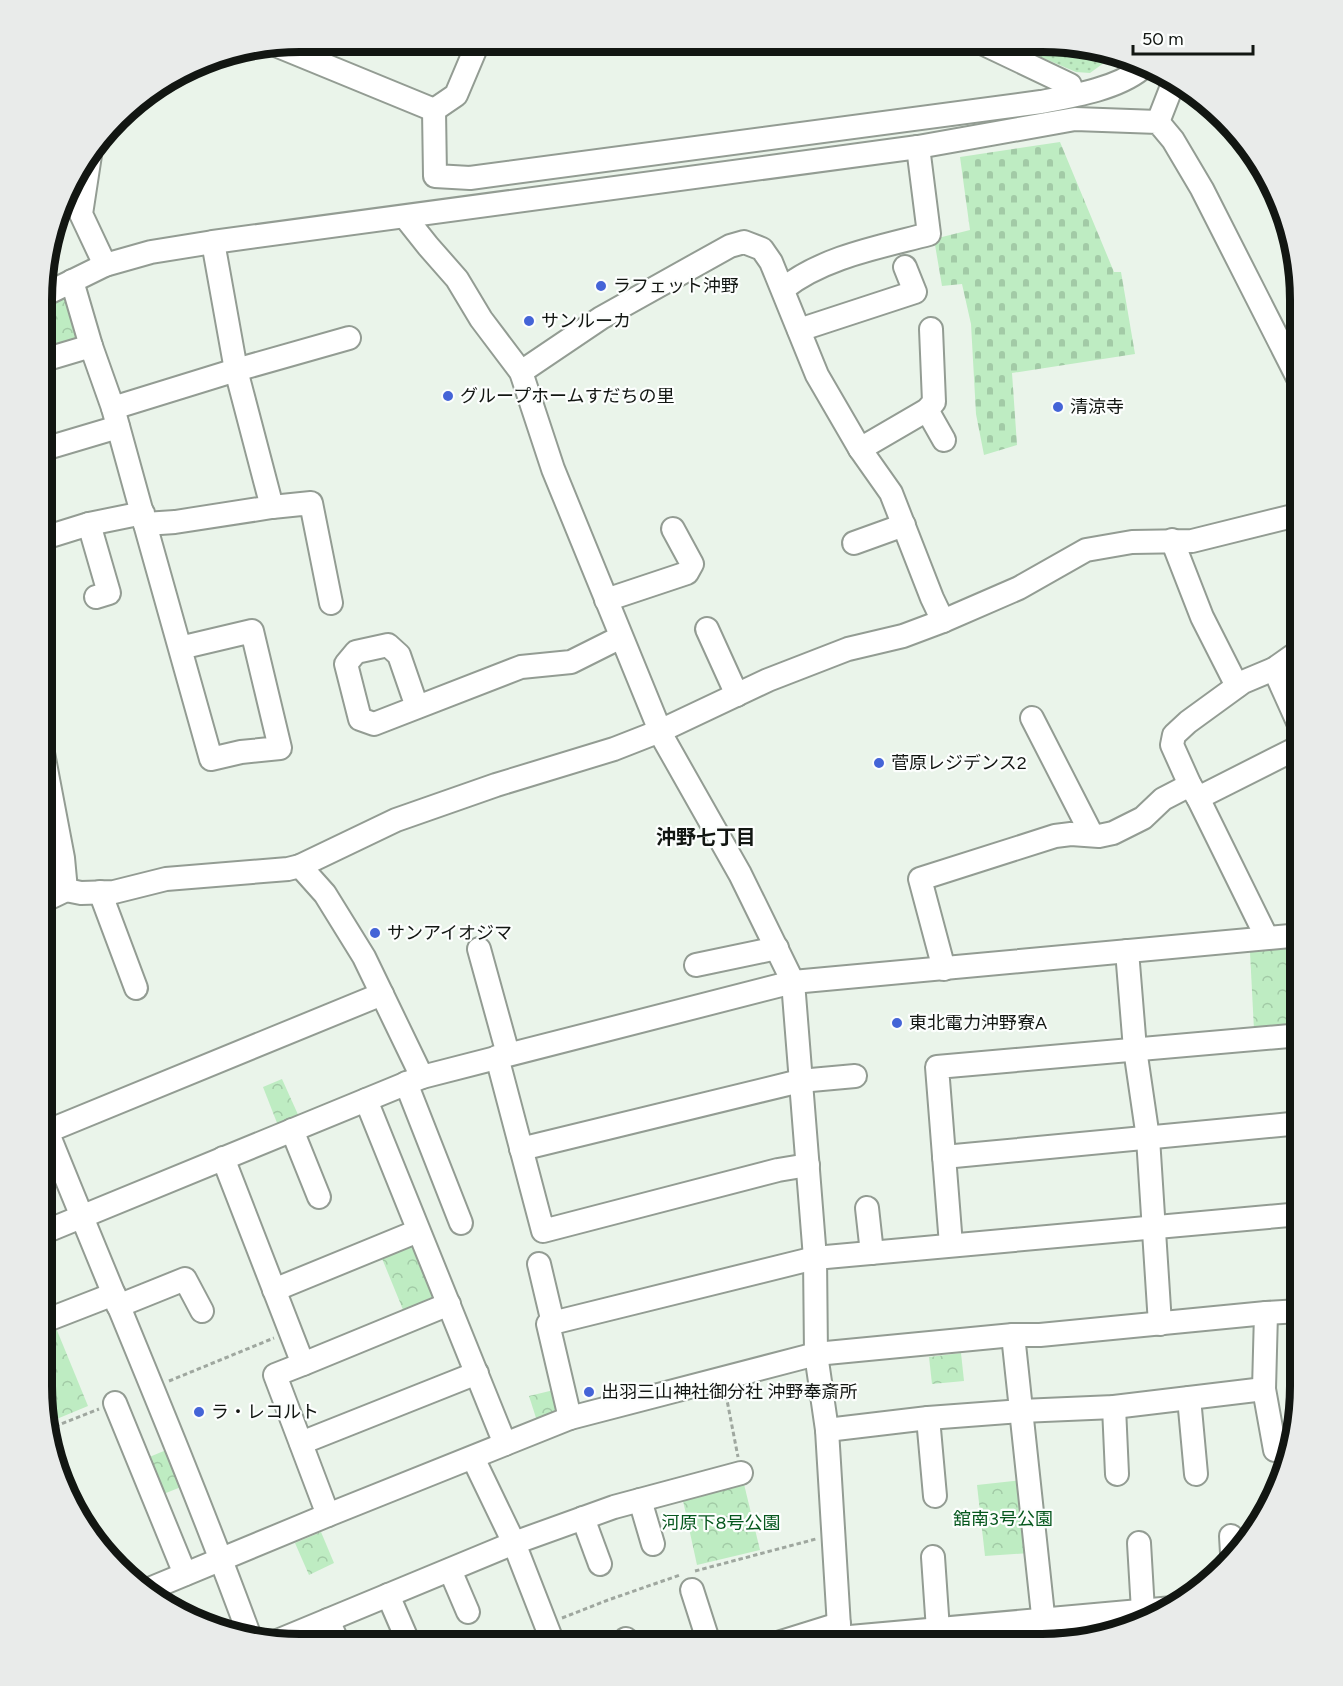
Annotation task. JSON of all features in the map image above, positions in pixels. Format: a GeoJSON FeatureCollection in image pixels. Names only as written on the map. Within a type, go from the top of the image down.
{"type":"FeatureCollection","features":[{"type":"Feature","properties":{"kind":"street"},"geometry":{"type":"LineString","coordinates":[[294,52],[434,110]]}},
{"type":"Feature","properties":{"kind":"street"},"geometry":{"type":"LineString","coordinates":[[434,110],[456,95],[474,52]]}},
{"type":"Feature","properties":{"kind":"street"},"geometry":{"type":"LineString","coordinates":[[1001,52],[1070,85]]}},
{"type":"Feature","properties":{"kind":"street"},"geometry":{"type":"LineString","coordinates":[[434,110],[435,176],[470,178],[1041,102],[1106,87],[1137,71]]}},
{"type":"Feature","properties":{"kind":"street"},"geometry":{"type":"LineString","coordinates":[[1158,122],[1171,89]]}},
{"type":"Feature","properties":{"kind":"street"},"geometry":{"type":"LineString","coordinates":[[53,291],[105,265],[151,252],[213,242],[918,147],[1075,119],[1158,122],[1173,140],[1202,189],[1290,362]]}},
{"type":"Feature","properties":{"kind":"street"},"geometry":{"type":"LineString","coordinates":[[783,289],[829,263],[929,234],[918,147]]}},
{"type":"Feature","properties":{"kind":"street"},"geometry":{"type":"LineString","coordinates":[[87,174],[81,214],[105,265]]}},
{"type":"Feature","properties":{"kind":"street"},"geometry":{"type":"LineString","coordinates":[[405,217],[457,279],[481,319],[521,372],[553,469],[660,731],[740,874],[793,982],[815,1258],[816,1354],[827,1430],[839,1634]]}},
{"type":"Feature","properties":{"kind":"street"},"geometry":{"type":"LineString","coordinates":[[213,242],[236,370],[272,507]]}},
{"type":"Feature","properties":{"kind":"street"},"geometry":{"type":"LineString","coordinates":[[521,372],[601,318],[730,246],[744,242],[762,249],[771,261],[817,375],[860,449],[891,493],[932,598],[953,616]]}},
{"type":"Feature","properties":{"kind":"street"},"geometry":{"type":"LineString","coordinates":[[799,330],[915,292],[905,267]]}},
{"type":"Feature","properties":{"kind":"street"},"geometry":{"type":"LineString","coordinates":[[72,281],[116,418],[144,518],[180,648],[211,759],[241,752],[280,748],[252,631],[180,648]]}},
{"type":"Feature","properties":{"kind":"street"},"geometry":{"type":"LineString","coordinates":[[860,449],[927,410],[934,402],[931,329]]}},
{"type":"Feature","properties":{"kind":"street"},"geometry":{"type":"LineString","coordinates":[[52,446],[236,370],[349,338]]}},
{"type":"Feature","properties":{"kind":"street"},"geometry":{"type":"LineString","coordinates":[[52,358],[91,346]]}},
{"type":"Feature","properties":{"kind":"street"},"geometry":{"type":"LineString","coordinates":[[927,410],[944,440]]}},
{"type":"Feature","properties":{"kind":"street"},"geometry":{"type":"LineString","coordinates":[[52,536],[89,524],[144,518],[175,522],[311,502],[331,603]]}},
{"type":"Feature","properties":{"kind":"street"},"geometry":{"type":"LineString","coordinates":[[52,897],[66,890],[81,893],[114,892],[166,879],[288,869],[300,866],[396,820],[496,785],[614,749],[660,731],[768,680],[848,649],[903,636],[953,616],[1019,588],[1086,550],[1132,542],[1192,541],[1290,517]]}},
{"type":"Feature","properties":{"kind":"street"},"geometry":{"type":"LineString","coordinates":[[89,524],[111,594]]}},
{"type":"Feature","properties":{"kind":"street"},"geometry":{"type":"LineString","coordinates":[[854,543],[903,525]]}},
{"type":"Feature","properties":{"kind":"street"},"geometry":{"type":"LineString","coordinates":[[606,600],[687,573],[692,564],[673,529]]}},
{"type":"Feature","properties":{"kind":"street"},"geometry":{"type":"LineString","coordinates":[[1172,540],[1202,617],[1237,686]]}},
{"type":"Feature","properties":{"kind":"street"},"geometry":{"type":"LineString","coordinates":[[707,629],[737,695]]}},
{"type":"Feature","properties":{"kind":"street"},"geometry":{"type":"LineString","coordinates":[[417,707],[521,667],[571,662],[621,637]]}},
{"type":"Feature","properties":{"kind":"street"},"geometry":{"type":"LineString","coordinates":[[1267,938],[1172,745],[1174,735],[1188,722],[1243,682],[1274,669],[1290,658]]}},
{"type":"Feature","properties":{"kind":"street"},"geometry":{"type":"LineString","coordinates":[[1274,669],[1290,705]]}},
{"type":"Feature","properties":{"kind":"street"},"geometry":{"type":"LineString","coordinates":[[1032,718],[1092,835]]}},
{"type":"Feature","properties":{"kind":"street"},"geometry":{"type":"LineString","coordinates":[[944,969],[920,879],[1055,836],[1071,834],[1099,836],[1122,830],[1143,818],[1163,799],[1194,791],[1290,751]]}},
{"type":"Feature","properties":{"kind":"street"},"geometry":{"type":"LineString","coordinates":[[52,800],[63,858],[66,890]]}},
{"type":"Feature","properties":{"kind":"street"},"geometry":{"type":"LineString","coordinates":[[300,866],[325,894],[363,957],[381,993],[414,1080],[461,1223]]}},
{"type":"Feature","properties":{"kind":"street"},"geometry":{"type":"LineString","coordinates":[[100,892],[136,988]]}},
{"type":"Feature","properties":{"kind":"street"},"geometry":{"type":"LineString","coordinates":[[52,1229],[414,1080],[793,982],[1290,936]]}},
{"type":"Feature","properties":{"kind":"street"},"geometry":{"type":"LineString","coordinates":[[696,965],[777,948]]}},
{"type":"Feature","properties":{"kind":"street"},"geometry":{"type":"LineString","coordinates":[[479,949],[521,1149],[543,1231],[778,1170],[808,1165]]}},
{"type":"Feature","properties":{"kind":"street"},"geometry":{"type":"LineString","coordinates":[[1127,951],[1134,1049],[1148,1137],[1160,1324]]}},
{"type":"Feature","properties":{"kind":"street"},"geometry":{"type":"LineString","coordinates":[[52,1125],[381,993]]}},
{"type":"Feature","properties":{"kind":"street"},"geometry":{"type":"LineString","coordinates":[[951,1245],[937,1066],[1290,1036]]}},
{"type":"Feature","properties":{"kind":"street"},"geometry":{"type":"LineString","coordinates":[[521,1149],[800,1081],[855,1076]]}},
{"type":"Feature","properties":{"kind":"street"},"geometry":{"type":"LineString","coordinates":[[366,1100],[505,1444]]}},
{"type":"Feature","properties":{"kind":"street"},"geometry":{"type":"LineString","coordinates":[[944,1156],[1290,1124]]}},
{"type":"Feature","properties":{"kind":"street"},"geometry":{"type":"LineString","coordinates":[[292,1130],[319,1197]]}},
{"type":"Feature","properties":{"kind":"street"},"geometry":{"type":"LineString","coordinates":[[52,1146],[83,1216],[247,1628]]}},
{"type":"Feature","properties":{"kind":"street"},"geometry":{"type":"LineString","coordinates":[[223,1158],[303,1364]]}},
{"type":"Feature","properties":{"kind":"street"},"geometry":{"type":"LineString","coordinates":[[867,1208],[872,1253]]}},
{"type":"Feature","properties":{"kind":"street"},"geometry":{"type":"LineString","coordinates":[[570,1418],[548,1324],[815,1258],[1290,1215]]}},
{"type":"Feature","properties":{"kind":"street"},"geometry":{"type":"LineString","coordinates":[[274,1290],[418,1231]]}},
{"type":"Feature","properties":{"kind":"street"},"geometry":{"type":"LineString","coordinates":[[540,1264],[553,1323]]}},
{"type":"Feature","properties":{"kind":"street"},"geometry":{"type":"LineString","coordinates":[[52,1319],[185,1279],[202,1311]]}},
{"type":"Feature","properties":{"kind":"street"},"geometry":{"type":"LineString","coordinates":[[328,1515],[275,1375],[449,1304]]}},
{"type":"Feature","properties":{"kind":"street"},"geometry":{"type":"LineString","coordinates":[[155,1587],[570,1418],[816,1354],[1290,1312]]}},
{"type":"Feature","properties":{"kind":"street"},"geometry":{"type":"LineString","coordinates":[[1266,1313],[1263,1389],[1275,1450]]}},
{"type":"Feature","properties":{"kind":"street"},"geometry":{"type":"LineString","coordinates":[[1013,1335],[1045,1634]]}},
{"type":"Feature","properties":{"kind":"street"},"geometry":{"type":"LineString","coordinates":[[301,1443],[477,1373]]}},
{"type":"Feature","properties":{"kind":"street"},"geometry":{"type":"LineString","coordinates":[[827,1430],[1021,1411],[1114,1407],[1263,1389]]}},
{"type":"Feature","properties":{"kind":"street"},"geometry":{"type":"LineString","coordinates":[[1189,1398],[1196,1474]]}},
{"type":"Feature","properties":{"kind":"street"},"geometry":{"type":"LineString","coordinates":[[115,1403],[185,1574]]}},
{"type":"Feature","properties":{"kind":"street"},"geometry":{"type":"LineString","coordinates":[[1114,1407],[1116,1474]]}},
{"type":"Feature","properties":{"kind":"street"},"geometry":{"type":"LineString","coordinates":[[928,1419],[935,1496]]}},
{"type":"Feature","properties":{"kind":"street"},"geometry":{"type":"LineString","coordinates":[[135,1453],[172,1438]]}},
{"type":"Feature","properties":{"kind":"street"},"geometry":{"type":"LineString","coordinates":[[473,1458],[514,1543],[549,1634]]}},
{"type":"Feature","properties":{"kind":"street"},"geometry":{"type":"LineString","coordinates":[[295,1634],[514,1543],[583,1518],[614,1507],[741,1473]]}},
{"type":"Feature","properties":{"kind":"street"},"geometry":{"type":"LineString","coordinates":[[640,1500],[653,1544]]}},
{"type":"Feature","properties":{"kind":"street"},"geometry":{"type":"LineString","coordinates":[[583,1518],[600,1564]]}},
{"type":"Feature","properties":{"kind":"street"},"geometry":{"type":"LineString","coordinates":[[1139,1543],[1143,1611]]}},
{"type":"Feature","properties":{"kind":"street"},"geometry":{"type":"LineString","coordinates":[[933,1557],[938,1630]]}},
{"type":"Feature","properties":{"kind":"street"},"geometry":{"type":"LineString","coordinates":[[450,1570],[468,1612]]}},
{"type":"Feature","properties":{"kind":"street"},"geometry":{"type":"LineString","coordinates":[[692,1590],[705,1634]]}},
{"type":"Feature","properties":{"kind":"street"},"geometry":{"type":"LineString","coordinates":[[388,1595],[405,1634]]}},
{"type":"Feature","properties":{"kind":"street"},"geometry":{"type":"LineString","coordinates":[[859,1634],[938,1630],[1147,1611]]}},
{"type":"Feature","properties":{"kind":"street"},"geometry":{"type":"LineString","coordinates":[[328,1620],[334,1634]]}},
{"type":"Feature","properties":{"kind":"path"},"geometry":{"type":"LineString","coordinates":[[722,1378],[741,1473]]}},
{"type":"Feature","properties":{"kind":"path"},"geometry":{"type":"LineString","coordinates":[[549,1634],[608,1600],[686,1574],[833,1534]]}},
{"type":"Feature","properties":{"kind":"green space"},"geometry":{"type":"Polygon","coordinates":[[[1029,52],[1059,53],[1107,61],[1090,73],[1076,72],[1029,52]]]}},
{"type":"Feature","properties":{"kind":"green space"},"geometry":{"type":"Polygon","coordinates":[[[1060,142],[1114,272],[1121,272],[1135,354],[1012,373],[1017,445],[984,455],[976,414],[971,324],[962,284],[942,286],[934,239],[970,230],[960,157],[1060,142]]]}},
{"type":"Feature","properties":{"kind":"green space"},"geometry":{"type":"Polygon","coordinates":[[[61,298],[68,300],[80,340],[52,350],[52,303],[61,298]]]}},
{"type":"Feature","properties":{"kind":"green space"},"geometry":{"type":"Polygon","coordinates":[[[1290,948],[1290,1026],[1254,1030],[1250,952],[1290,948]]]}},
{"type":"Feature","properties":{"kind":"green space"},"geometry":{"type":"Polygon","coordinates":[[[282,1079],[300,1119],[279,1128],[263,1087],[282,1079]]]}},
{"type":"Feature","properties":{"kind":"green space"},"geometry":{"type":"Polygon","coordinates":[[[416,1241],[442,1302],[406,1317],[381,1256],[416,1241]]]}},
{"type":"Feature","properties":{"kind":"green space"},"geometry":{"type":"Polygon","coordinates":[[[56,1328],[88,1406],[55,1420],[52,1386],[52,1329],[56,1328]]]}},
{"type":"Feature","properties":{"kind":"green space"},"geometry":{"type":"Polygon","coordinates":[[[961,1353],[964,1381],[932,1384],[929,1357],[961,1353]]]}},
{"type":"Feature","properties":{"kind":"green space"},"geometry":{"type":"Polygon","coordinates":[[[558,1389],[562,1413],[537,1421],[529,1396],[558,1389]]]}},
{"type":"Feature","properties":{"kind":"green space"},"geometry":{"type":"Polygon","coordinates":[[[171,1448],[186,1485],[161,1495],[147,1458],[171,1448]]]}},
{"type":"Feature","properties":{"kind":"green space","name":"河原下8号公園"},"geometry":{"type":"Polygon","coordinates":[[[743,1480],[760,1550],[697,1565],[682,1496],[743,1480]]]}},
{"type":"Feature","properties":{"kind":"green space","name":"舘南3号公園"},"geometry":{"type":"Polygon","coordinates":[[[1022,1480],[1030,1553],[985,1556],[977,1485],[1022,1480]]]}},
{"type":"Feature","properties":{"kind":"green space"},"geometry":{"type":"Polygon","coordinates":[[[321,1532],[334,1563],[309,1575],[295,1543],[321,1532]]]}},
{"type":"Feature","properties":{"kind":"place","name":"ラフェット沖野"},"geometry":{"type":"Point","coordinates":[601,286]}},
{"type":"Feature","properties":{"kind":"place","name":"サンルーカ"},"geometry":{"type":"Point","coordinates":[529,321]}},
{"type":"Feature","properties":{"kind":"place","name":"グループホームすだちの里"},"geometry":{"type":"Point","coordinates":[448,396]}},
{"type":"Feature","properties":{"kind":"place","name":"清涼寺"},"geometry":{"type":"Point","coordinates":[1058,407]}},
{"type":"Feature","properties":{"kind":"place","name":"菅原レジデンス2"},"geometry":{"type":"Point","coordinates":[879,763]}},
{"type":"Feature","properties":{"kind":"place","name":"サンアイオジマ"},"geometry":{"type":"Point","coordinates":[375,933]}},
{"type":"Feature","properties":{"kind":"place","name":"東北電力沖野寮A"},"geometry":{"type":"Point","coordinates":[897,1023]}},
{"type":"Feature","properties":{"kind":"place","name":"出羽三山神社御分社 沖野奉斎所"},"geometry":{"type":"Point","coordinates":[589,1392]}},
{"type":"Feature","properties":{"kind":"place","name":"ラ・レコルト"},"geometry":{"type":"Point","coordinates":[199,1412]}},
{"type":"Feature","properties":{"kind":"district","name":"沖野七丁目"},"geometry":{"type":"Point","coordinates":[706,837]}}]}
